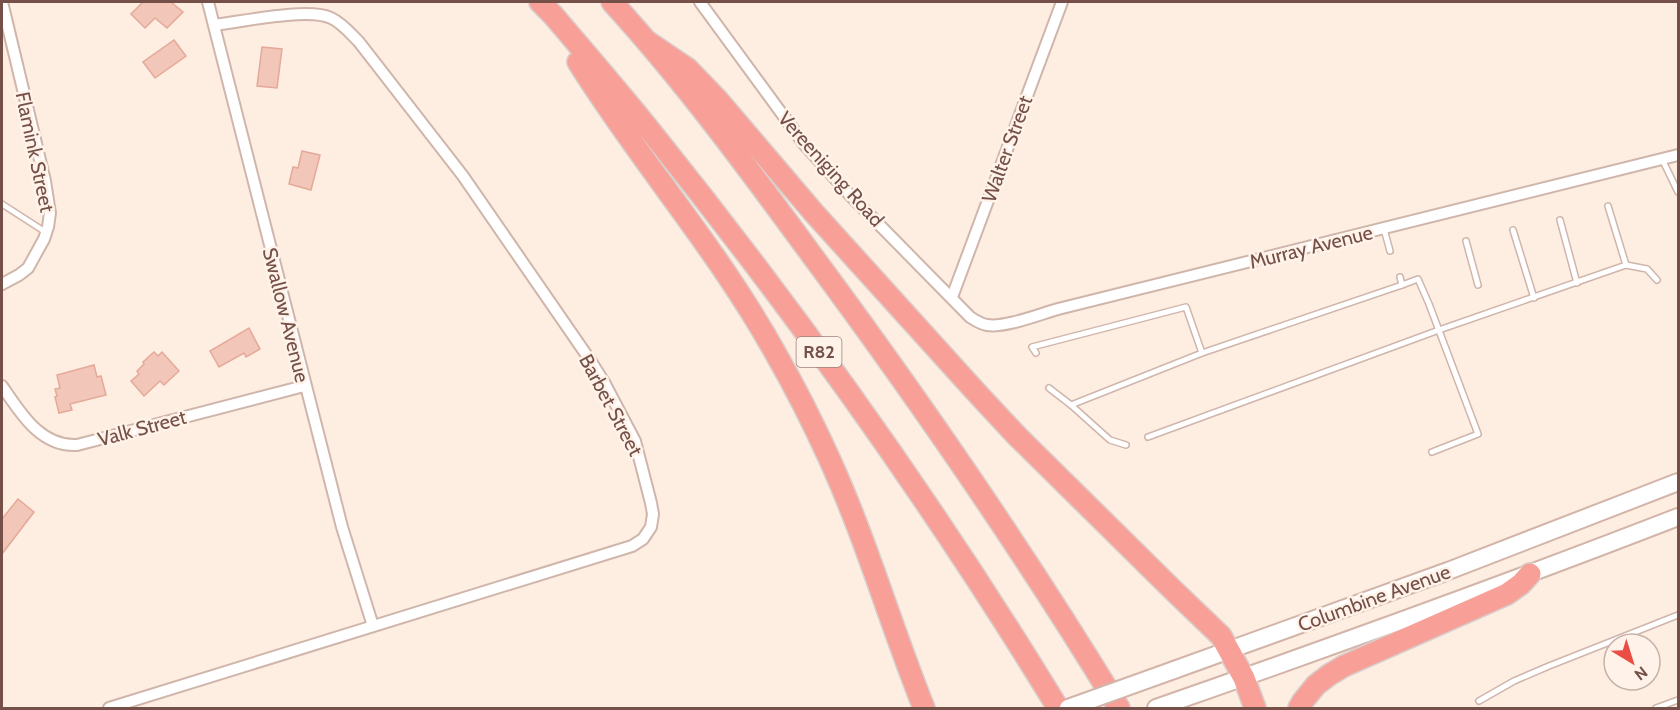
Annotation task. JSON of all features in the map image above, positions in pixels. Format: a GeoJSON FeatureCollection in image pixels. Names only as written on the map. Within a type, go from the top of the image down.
{"type":"FeatureCollection","features":[{"type":"Feature","properties":{"kind":"highway","name":"R82"},"geometry":{"type":"LineString","coordinates":[[612,2],[648,42],[773,203],[923,408],[1037,576],[1119,708]]}},
{"type":"Feature","properties":{"kind":"highway","name":"R82"},"geometry":{"type":"LineString","coordinates":[[546,8],[664,147],[849,393],[974,575],[1058,708]]}},
{"type":"Feature","properties":{"kind":"highway"},"geometry":{"type":"LineString","coordinates":[[546,8],[587,77],[693,225],[776,354],[807,411],[833,468],[924,708]]}},
{"type":"Feature","properties":{"kind":"highway"},"geometry":{"type":"LineString","coordinates":[[648,42],[688,69],[717,99],[814,213],[1017,436],[1221,636],[1244,678],[1255,708]]}},
{"type":"Feature","properties":{"kind":"highway"},"geometry":{"type":"LineString","coordinates":[[1299,708],[1317,685],[1329,675],[1363,657],[1507,594],[1530,574]]}},
{"type":"Feature","properties":{"kind":"main road","name":"Columbine Avenue"},"geometry":{"type":"LineString","coordinates":[[1068,708],[1448,571],[1678,482]]}},
{"type":"Feature","properties":{"kind":"main road","name":"Columbine Avenue"},"geometry":{"type":"LineString","coordinates":[[1156,708],[1530,574],[1678,517]]}},
{"type":"Feature","properties":{"kind":"street","name":"Flamink Street"},"geometry":{"type":"LineString","coordinates":[[2,2],[45,181],[50,213],[46,233],[28,268],[2,284]]}},
{"type":"Feature","properties":{"kind":"street","name":"Swallow Avenue"},"geometry":{"type":"LineString","coordinates":[[208,2],[304,386],[342,527],[373,626]]}},
{"type":"Feature","properties":{"kind":"street","name":"Vereeniging Road"},"geometry":{"type":"LineString","coordinates":[[700,2],[804,144],[849,194],[952,297]]}},
{"type":"Feature","properties":{"kind":"street","name":"Walter Street"},"geometry":{"type":"LineString","coordinates":[[952,297],[1062,2]]}},
{"type":"Feature","properties":{"kind":"street","name":"Barbet Street"},"geometry":{"type":"LineString","coordinates":[[109,708],[638,543],[651,527],[653,514],[632,435],[605,384],[463,176],[359,42],[332,18],[319,14],[303,13],[214,25]]}},
{"type":"Feature","properties":{"kind":"street","name":"Murray Avenue"},"geometry":{"type":"LineString","coordinates":[[952,297],[976,321],[989,326],[1000,325],[1678,155]]}},
{"type":"Feature","properties":{"kind":"street","name":"Valk Street"},"geometry":{"type":"LineString","coordinates":[[2,386],[37,430],[55,442],[67,445],[77,445],[304,386]]}},
{"type":"Feature","properties":{"kind":"lane"},"geometry":{"type":"LineString","coordinates":[[1662,159],[1678,192]]}},
{"type":"Feature","properties":{"kind":"lane"},"geometry":{"type":"LineString","coordinates":[[2,204],[46,233]]}},
{"type":"Feature","properties":{"kind":"lane"},"geometry":{"type":"LineString","coordinates":[[1608,206],[1626,265]]}},
{"type":"Feature","properties":{"kind":"lane"},"geometry":{"type":"LineString","coordinates":[[1560,220],[1577,283]]}},
{"type":"Feature","properties":{"kind":"lane"},"geometry":{"type":"LineString","coordinates":[[1384,229],[1390,251]]}},
{"type":"Feature","properties":{"kind":"lane"},"geometry":{"type":"LineString","coordinates":[[1513,230],[1534,298]]}},
{"type":"Feature","properties":{"kind":"lane"},"geometry":{"type":"LineString","coordinates":[[1466,241],[1478,285]]}},
{"type":"Feature","properties":{"kind":"lane"},"geometry":{"type":"LineString","coordinates":[[1148,437],[1439,330],[1626,265],[1647,269],[1657,280]]}},
{"type":"Feature","properties":{"kind":"lane"},"geometry":{"type":"LineString","coordinates":[[1401,277],[1402,285]]}},
{"type":"Feature","properties":{"kind":"lane"},"geometry":{"type":"LineString","coordinates":[[1071,405],[1202,353],[1418,279],[1479,434],[1432,452]]}},
{"type":"Feature","properties":{"kind":"lane"},"geometry":{"type":"LineString","coordinates":[[1036,353],[1032,347],[1186,307],[1202,353]]}},
{"type":"Feature","properties":{"kind":"lane"},"geometry":{"type":"LineString","coordinates":[[1049,388],[1110,440],[1126,445]]}},
{"type":"Feature","properties":{"kind":"lane"},"geometry":{"type":"LineString","coordinates":[[1479,701],[1514,681],[1678,615]]}},
{"type":"Feature","properties":{"kind":"lane"},"geometry":{"type":"LineString","coordinates":[[1656,708],[1678,700]]}},
{"type":"Feature","properties":{"kind":"building"},"geometry":{"type":"Polygon","coordinates":[[[143,2],[171,2],[183,12],[167,28],[155,18],[145,28],[131,14],[143,2]]]}},
{"type":"Feature","properties":{"kind":"building"},"geometry":{"type":"Polygon","coordinates":[[[174,40],[186,56],[155,78],[143,62],[174,40]]]}},
{"type":"Feature","properties":{"kind":"building"},"geometry":{"type":"Polygon","coordinates":[[[262,47],[282,49],[277,88],[257,86],[262,47]]]}},
{"type":"Feature","properties":{"kind":"building"},"geometry":{"type":"Polygon","coordinates":[[[302,151],[320,155],[311,190],[289,184],[293,167],[298,168],[302,151]]]}},
{"type":"Feature","properties":{"kind":"building"},"geometry":{"type":"Polygon","coordinates":[[[249,328],[260,349],[246,357],[244,353],[219,367],[210,351],[249,328]]]}},
{"type":"Feature","properties":{"kind":"building"},"geometry":{"type":"Polygon","coordinates":[[[154,352],[158,356],[162,352],[179,371],[164,385],[160,381],[144,396],[131,381],[139,374],[137,371],[144,364],[143,362],[154,352]]]}},
{"type":"Feature","properties":{"kind":"building"},"geometry":{"type":"Polygon","coordinates":[[[94,365],[97,377],[101,376],[106,395],[70,404],[72,410],[59,413],[55,397],[57,396],[55,389],[60,388],[57,375],[94,365]]]}},
{"type":"Feature","properties":{"kind":"building"},"geometry":{"type":"Polygon","coordinates":[[[18,499],[34,512],[2,554],[2,519],[18,499]]]}}]}
